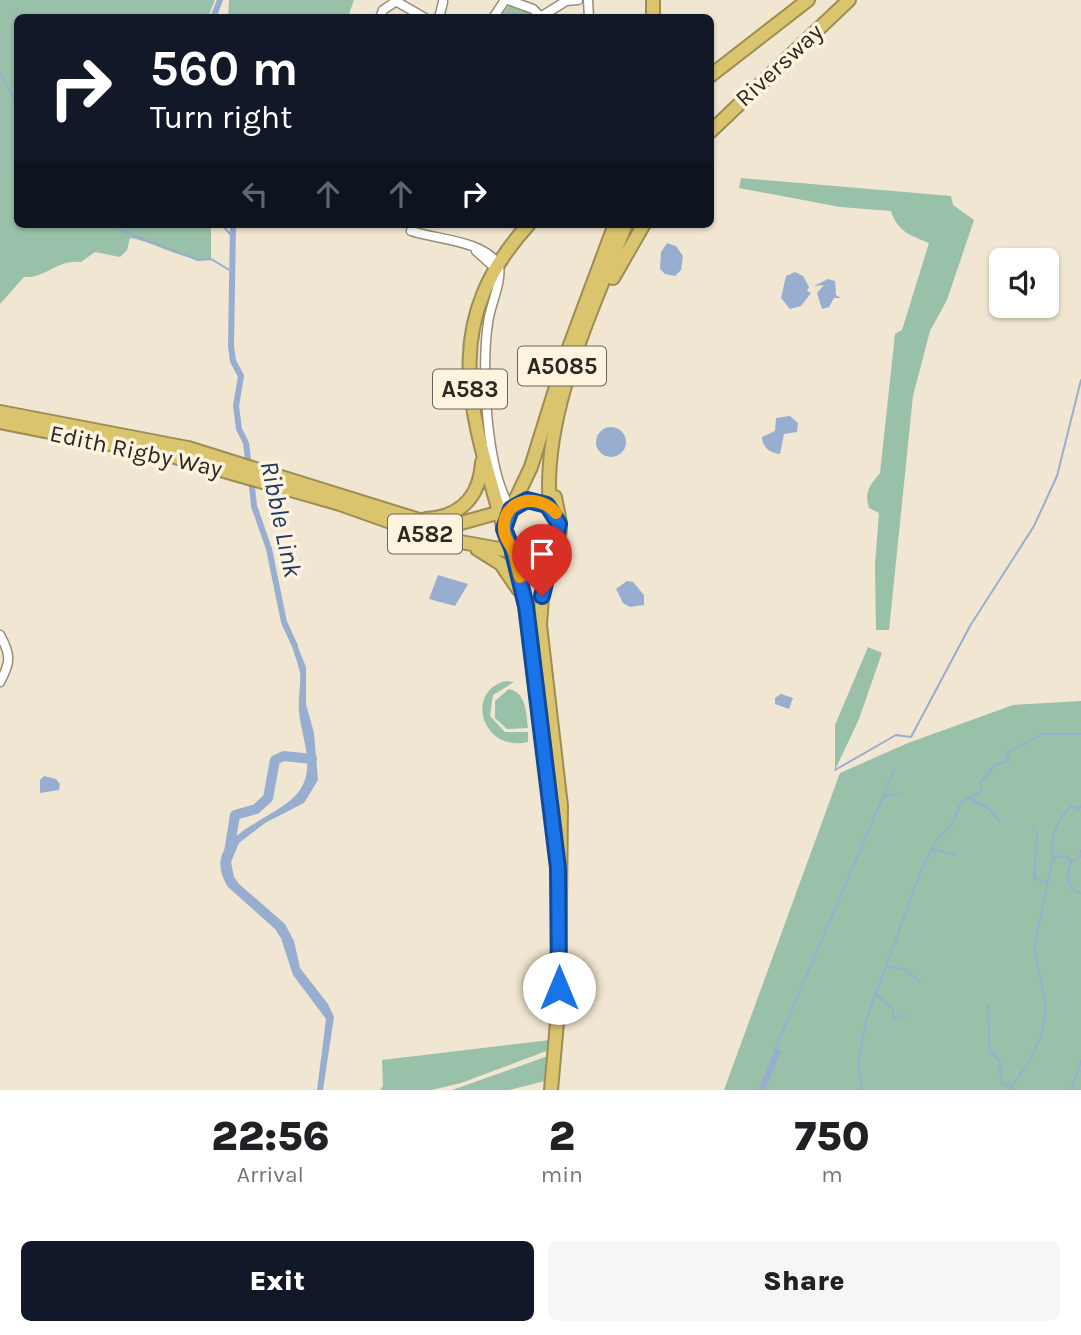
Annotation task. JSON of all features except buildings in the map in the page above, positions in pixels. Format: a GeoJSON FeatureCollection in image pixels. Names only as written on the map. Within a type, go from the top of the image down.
{"type":"FeatureCollection","features":[{"type":"Feature","properties":{"kind":"highway","name":"Riversway"},"geometry":{"type":"LineString","coordinates":[[714,73],[808,0]]}},
{"type":"Feature","properties":{"kind":"highway","name":"Riversway"},"geometry":{"type":"LineString","coordinates":[[714,128],[849,0]]}},
{"type":"Feature","properties":{"kind":"highway","name":"A583"},"geometry":{"type":"LineString","coordinates":[[512,548],[504,529],[507,510],[482,446],[470,387],[469,351],[477,308],[497,265],[526,228]]}},
{"type":"Feature","properties":{"kind":"highway","name":"A5085"},"geometry":{"type":"LineString","coordinates":[[507,510],[519,494],[614,228]]}},
{"type":"Feature","properties":{"kind":"highway","name":"A5085"},"geometry":{"type":"LineString","coordinates":[[590,317],[624,228]]}},
{"type":"Feature","properties":{"kind":"highway"},"geometry":{"type":"LineString","coordinates":[[559,520],[550,507],[549,477],[553,440],[563,396],[590,317],[598,308],[642,228]]}},
{"type":"Feature","properties":{"kind":"highway","name":"Edith Rigby Way"},"geometry":{"type":"LineString","coordinates":[[0,412],[115,438]]}},
{"type":"Feature","properties":{"kind":"highway","name":"Edith Rigby Way"},"geometry":{"type":"LineString","coordinates":[[0,422],[210,454],[457,542],[512,548]]}},
{"type":"Feature","properties":{"kind":"highway"},"geometry":{"type":"LineString","coordinates":[[553,440],[553,477],[559,535],[552,547],[543,583],[540,625],[559,773],[561,1049],[558,1090]]}},
{"type":"Feature","properties":{"kind":"highway"},"geometry":{"type":"LineString","coordinates":[[412,519],[446,516],[469,501],[481,475],[482,446]]}},
{"type":"Feature","properties":{"kind":"highway","name":"Edith Rigby Way"},"geometry":{"type":"LineString","coordinates":[[340,499],[445,526],[507,510]]}},
{"type":"Feature","properties":{"kind":"highway"},"geometry":{"type":"LineString","coordinates":[[507,510],[531,500],[550,507]]}},
{"type":"Feature","properties":{"kind":"highway"},"geometry":{"type":"LineString","coordinates":[[457,542],[484,552],[502,564],[525,601]]}},
{"type":"Feature","properties":{"kind":"highway"},"geometry":{"type":"LineString","coordinates":[[512,548],[532,556],[552,547]]}},
{"type":"Feature","properties":{"kind":"highway"},"geometry":{"type":"LineString","coordinates":[[512,548],[525,601],[558,868]]}},
{"type":"Feature","properties":{"kind":"highway"},"geometry":{"type":"LineString","coordinates":[[551,1090],[559,1000]]}},
{"type":"Feature","properties":{"kind":"street"},"geometry":{"type":"LineString","coordinates":[[506,0],[533,9],[539,14]]}},
{"type":"Feature","properties":{"kind":"street"},"geometry":{"type":"LineString","coordinates":[[546,14],[566,1],[578,0]]}},
{"type":"Feature","properties":{"kind":"street"},"geometry":{"type":"LineString","coordinates":[[382,14],[394,1],[418,14]]}},
{"type":"Feature","properties":{"kind":"street"},"geometry":{"type":"LineString","coordinates":[[440,14],[443,2]]}},
{"type":"Feature","properties":{"kind":"street"},"geometry":{"type":"LineString","coordinates":[[412,228],[411,231],[485,251],[500,273],[488,321],[485,369],[492,442],[507,510]]}},
{"type":"Feature","properties":{"kind":"street"},"geometry":{"type":"LineString","coordinates":[[504,495],[519,494]]}},
{"type":"Feature","properties":{"kind":"street"},"geometry":{"type":"LineString","coordinates":[[0,635],[10,653],[10,664],[0,682]]}},
{"type":"Feature","properties":{"kind":"green space"},"geometry":{"type":"Polygon","coordinates":[[[0,0],[215,0],[209,14],[14,14],[14,228],[211,228],[211,259],[190,258],[130,238],[127,250],[120,257],[95,252],[81,262],[65,263],[39,275],[24,277],[0,304],[0,0]]]}},
{"type":"Feature","properties":{"kind":"green space"},"geometry":{"type":"Polygon","coordinates":[[[229,0],[354,0],[349,14],[228,14],[229,0]]]}},
{"type":"Feature","properties":{"kind":"green space"},"geometry":{"type":"Polygon","coordinates":[[[511,3],[536,14],[501,14],[511,3]]]}},
{"type":"Feature","properties":{"kind":"green space"},"geometry":{"type":"Polygon","coordinates":[[[741,178],[951,196],[953,205],[974,220],[947,300],[930,331],[913,396],[889,630],[876,630],[875,564],[879,513],[869,508],[868,493],[880,473],[895,334],[902,330],[929,243],[901,228],[891,211],[840,207],[739,188],[741,178]]]}},
{"type":"Feature","properties":{"kind":"green space"},"geometry":{"type":"Polygon","coordinates":[[[868,647],[882,653],[859,719],[835,770],[835,725],[868,647]]]}},
{"type":"Feature","properties":{"kind":"green space"},"geometry":{"type":"Polygon","coordinates":[[[506,681],[514,682],[493,695],[490,716],[505,732],[528,732],[528,742],[512,743],[499,739],[484,719],[482,708],[485,696],[493,687],[506,681]]]}},
{"type":"Feature","properties":{"kind":"green space"},"geometry":{"type":"Polygon","coordinates":[[[509,689],[522,699],[528,728],[507,729],[495,718],[495,701],[509,689]]]}},
{"type":"Feature","properties":{"kind":"green space"},"geometry":{"type":"Polygon","coordinates":[[[1081,701],[1081,1090],[724,1090],[840,773],[908,743],[1013,705],[1081,701]]]}},
{"type":"Feature","properties":{"kind":"green space"},"geometry":{"type":"Polygon","coordinates":[[[550,1040],[549,1050],[461,1083],[432,1090],[380,1090],[383,1086],[382,1060],[550,1040]]]}},
{"type":"Feature","properties":{"kind":"green space"},"geometry":{"type":"Polygon","coordinates":[[[548,1056],[545,1081],[509,1090],[452,1090],[548,1056]]]}},
{"type":"Feature","properties":{"kind":"water"},"geometry":{"type":"Polygon","coordinates":[[[667,243],[676,246],[683,256],[681,270],[675,276],[665,274],[660,269],[661,252],[667,243]]]}},
{"type":"Feature","properties":{"kind":"water"},"geometry":{"type":"Polygon","coordinates":[[[795,272],[803,276],[809,287],[807,291],[811,293],[801,306],[790,309],[781,298],[786,276],[795,272]]]}},
{"type":"Feature","properties":{"kind":"water"},"geometry":{"type":"Polygon","coordinates":[[[828,279],[835,281],[836,295],[841,298],[834,298],[829,307],[822,309],[817,293],[824,285],[814,286],[828,279]]]}},
{"type":"Feature","properties":{"kind":"water"},"geometry":{"type":"Polygon","coordinates":[[[790,416],[798,423],[797,432],[784,434],[780,454],[770,451],[763,444],[762,437],[775,431],[776,418],[790,416]]]}},
{"type":"Feature","properties":{"kind":"water"},"geometry":{"type":"Polygon","coordinates":[[[611,427],[622,431],[626,442],[622,453],[611,457],[600,453],[596,442],[600,431],[611,427]]]}},
{"type":"Feature","properties":{"kind":"water"},"geometry":{"type":"Polygon","coordinates":[[[438,575],[468,584],[455,606],[429,599],[438,575]]]}},
{"type":"Feature","properties":{"kind":"water"},"geometry":{"type":"Polygon","coordinates":[[[627,581],[633,582],[644,595],[644,605],[630,607],[623,603],[616,589],[627,581]]]}},
{"type":"Feature","properties":{"kind":"water"},"geometry":{"type":"Polygon","coordinates":[[[295,640],[306,667],[306,704],[314,733],[318,780],[304,803],[265,823],[239,843],[231,862],[234,877],[239,884],[285,924],[294,941],[300,968],[328,1004],[334,1017],[323,1090],[317,1090],[326,1019],[293,975],[281,938],[275,929],[228,887],[221,869],[222,854],[231,842],[290,801],[305,781],[307,761],[299,711],[300,673],[291,642],[295,640]]]}},
{"type":"Feature","properties":{"kind":"water"},"geometry":{"type":"Polygon","coordinates":[[[781,694],[793,698],[789,709],[775,704],[775,698],[781,694]]]}},
{"type":"Feature","properties":{"kind":"water"},"geometry":{"type":"Polygon","coordinates":[[[44,776],[56,779],[60,784],[59,790],[40,793],[40,780],[44,776]]]}},
{"type":"Feature","properties":{"kind":"water"},"geometry":{"type":"Polygon","coordinates":[[[775,1049],[781,1051],[765,1090],[758,1090],[775,1049]]]}},
{"type":"Feature","properties":{"kind":"waterway","name":"Ribble Link"},"geometry":{"type":"LineString","coordinates":[[215,14],[220,0]]}},
{"type":"Feature","properties":{"kind":"waterway"},"geometry":{"type":"LineString","coordinates":[[0,73],[14,98]]}},
{"type":"Feature","properties":{"kind":"waterway"},"geometry":{"type":"LineString","coordinates":[[118,228],[198,260],[211,259],[231,271]]}},
{"type":"Feature","properties":{"kind":"waterway"},"geometry":{"type":"LineString","coordinates":[[225,228],[231,235]]}},
{"type":"Feature","properties":{"kind":"waterway","name":"Ribble Link"},"geometry":{"type":"LineString","coordinates":[[233,228],[231,346],[233,361],[241,376],[236,406],[239,429],[246,443],[249,468]]}},
{"type":"Feature","properties":{"kind":"waterway"},"geometry":{"type":"LineString","coordinates":[[835,770],[896,735],[911,737],[970,626],[1034,526],[1057,476],[1081,380]]}},
{"type":"Feature","properties":{"kind":"waterway","name":"Ribble Link"},"geometry":{"type":"LineString","coordinates":[[251,478],[254,506],[269,549],[284,622],[295,646]]}},
{"type":"Feature","properties":{"kind":"waterway"},"geometry":{"type":"LineString","coordinates":[[862,1090],[858,1064],[866,1021],[920,873],[936,841],[951,826],[962,801],[982,791],[980,783],[995,765],[1008,761],[1007,753],[1042,734],[1081,734]]}},
{"type":"Feature","properties":{"kind":"waterway"},"geometry":{"type":"LineString","coordinates":[[229,852],[235,815],[256,809],[268,798],[275,760],[284,756],[312,759]]}},
{"type":"Feature","properties":{"kind":"waterway"},"geometry":{"type":"LineString","coordinates":[[775,1049],[894,771]]}},
{"type":"Feature","properties":{"kind":"waterway"},"geometry":{"type":"LineString","coordinates":[[885,796],[901,793]]}},
{"type":"Feature","properties":{"kind":"waterway"},"geometry":{"type":"LineString","coordinates":[[967,798],[986,806],[999,820]]}},
{"type":"Feature","properties":{"kind":"waterway"},"geometry":{"type":"LineString","coordinates":[[1009,1090],[1028,1064],[1041,1036],[1046,1008],[1034,947],[1053,857],[1053,836],[1067,811],[1072,806],[1079,809],[1081,806]]}},
{"type":"Feature","properties":{"kind":"waterway"},"geometry":{"type":"LineString","coordinates":[[1033,827],[1037,834],[1034,878],[1046,882]]}},
{"type":"Feature","properties":{"kind":"waterway"},"geometry":{"type":"LineString","coordinates":[[934,849],[956,855]]}},
{"type":"Feature","properties":{"kind":"waterway"},"geometry":{"type":"LineString","coordinates":[[1053,857],[1066,856],[1071,862],[1080,857],[1081,850]]}},
{"type":"Feature","properties":{"kind":"waterway"},"geometry":{"type":"LineString","coordinates":[[1071,862],[1067,876],[1072,889],[1081,893]]}},
{"type":"Feature","properties":{"kind":"waterway"},"geometry":{"type":"LineString","coordinates":[[886,966],[907,970],[921,983]]}},
{"type":"Feature","properties":{"kind":"waterway"},"geometry":{"type":"LineString","coordinates":[[877,995],[892,1008],[894,1019],[906,1016]]}},
{"type":"Feature","properties":{"kind":"waterway"},"geometry":{"type":"LineString","coordinates":[[988,1005],[989,1050],[1000,1061],[1001,1083],[1013,1086]]}},
{"type":"Feature","properties":{"kind":"waterway"},"geometry":{"type":"LineString","coordinates":[[1071,1090],[1081,1061]]}},
{"type":"Feature","properties":{"kind":"slow traffic"},"geometry":{"type":"LineString","coordinates":[[520,577],[512,548],[504,533],[507,515],[517,504],[531,500],[544,503],[556,513]]}},
{"type":"Feature","properties":{"kind":"route"},"geometry":{"type":"LineString","coordinates":[[542,596],[547,562],[559,535],[559,524],[556,514],[547,505],[538,500],[527,500],[511,509],[504,529],[506,540],[512,548],[529,624],[558,868],[559,988]]}}]}
